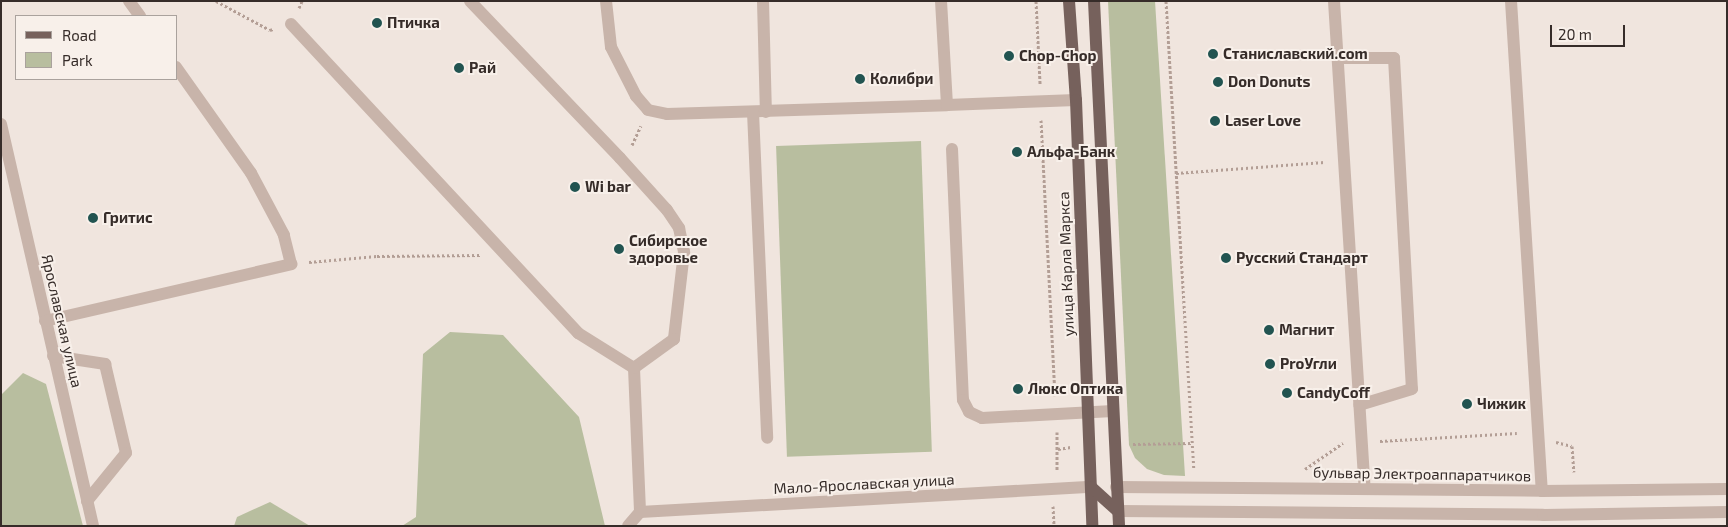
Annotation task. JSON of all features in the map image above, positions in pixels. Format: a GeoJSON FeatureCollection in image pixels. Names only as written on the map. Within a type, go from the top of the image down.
{"type":"FeatureCollection","features":[{"type":"Feature","properties":{"kind":"main road","name":"улица Карла Маркса"},"geometry":{"type":"LineString","coordinates":[[1070,1],[1076,100],[1092,526]]}},
{"type":"Feature","properties":{"kind":"main road"},"geometry":{"type":"LineString","coordinates":[[1094,1],[1119,526]]}},
{"type":"Feature","properties":{"kind":"main road"},"geometry":{"type":"LineString","coordinates":[[1091,487],[1116,488]]}},
{"type":"Feature","properties":{"kind":"main road"},"geometry":{"type":"LineString","coordinates":[[1091,487],[1118,511]]}},
{"type":"Feature","properties":{"kind":"street"},"geometry":{"type":"LineString","coordinates":[[129,1],[139,15]]}},
{"type":"Feature","properties":{"kind":"street"},"geometry":{"type":"LineString","coordinates":[[470,1],[667,210],[679,228],[684,252],[674,339],[634,368]]}},
{"type":"Feature","properties":{"kind":"street"},"geometry":{"type":"LineString","coordinates":[[606,1],[612,46],[636,96],[648,110],[667,114],[766,112],[1076,100]]}},
{"type":"Feature","properties":{"kind":"street"},"geometry":{"type":"LineString","coordinates":[[763,1],[766,112]]}},
{"type":"Feature","properties":{"kind":"street"},"geometry":{"type":"LineString","coordinates":[[941,1],[947,105]]}},
{"type":"Feature","properties":{"kind":"street"},"geometry":{"type":"LineString","coordinates":[[1334,1],[1365,489]]}},
{"type":"Feature","properties":{"kind":"street"},"geometry":{"type":"LineString","coordinates":[[1511,1],[1542,491]]}},
{"type":"Feature","properties":{"kind":"street"},"geometry":{"type":"LineString","coordinates":[[291,24],[578,333],[634,368]]}},
{"type":"Feature","properties":{"kind":"street"},"geometry":{"type":"LineString","coordinates":[[1337,58],[1394,58],[1412,389],[1359,405]]}},
{"type":"Feature","properties":{"kind":"street"},"geometry":{"type":"LineString","coordinates":[[45,321],[291,264],[284,235],[251,173],[178,70]]}},
{"type":"Feature","properties":{"kind":"street"},"geometry":{"type":"LineString","coordinates":[[753,112],[767,438]]}},
{"type":"Feature","properties":{"kind":"street","name":"Ярославская улица"},"geometry":{"type":"LineString","coordinates":[[1,124],[93,526]]}},
{"type":"Feature","properties":{"kind":"street"},"geometry":{"type":"LineString","coordinates":[[952,149],[963,400],[969,412],[982,418],[1113,411]]}},
{"type":"Feature","properties":{"kind":"street"},"geometry":{"type":"LineString","coordinates":[[53,356],[106,364],[126,453],[87,501]]}},
{"type":"Feature","properties":{"kind":"street"},"geometry":{"type":"LineString","coordinates":[[628,526],[640,512],[634,368]]}},
{"type":"Feature","properties":{"kind":"street","name":"Мало-Ярославская улица"},"geometry":{"type":"LineString","coordinates":[[640,512],[1091,487]]}},
{"type":"Feature","properties":{"kind":"street","name":"бульвар Электроаппаратчиков"},"geometry":{"type":"LineString","coordinates":[[1116,488],[1542,491],[1727,489]]}},
{"type":"Feature","properties":{"kind":"street"},"geometry":{"type":"LineString","coordinates":[[1118,511],[1544,521],[1634,520],[1727,512]]}},
{"type":"Feature","properties":{"kind":"path"},"geometry":{"type":"LineString","coordinates":[[216,1],[270,30],[291,24]]}},
{"type":"Feature","properties":{"kind":"path"},"geometry":{"type":"LineString","coordinates":[[1036,1],[1058,472]]}},
{"type":"Feature","properties":{"kind":"path"},"geometry":{"type":"LineString","coordinates":[[1166,1],[1195,472]]}},
{"type":"Feature","properties":{"kind":"path"},"geometry":{"type":"LineString","coordinates":[[635,141],[642,125]]}},
{"type":"Feature","properties":{"kind":"path"},"geometry":{"type":"LineString","coordinates":[[1176,173],[1344,162]]}},
{"type":"Feature","properties":{"kind":"path"},"geometry":{"type":"LineString","coordinates":[[291,264],[377,256],[505,255]]}},
{"type":"Feature","properties":{"kind":"path"},"geometry":{"type":"LineString","coordinates":[[1129,444],[1192,443]]}},
{"type":"Feature","properties":{"kind":"path"},"geometry":{"type":"LineString","coordinates":[[1058,449],[1076,446]]}},
{"type":"Feature","properties":{"kind":"path"},"geometry":{"type":"LineString","coordinates":[[1052,503],[1054,526]]}},
{"type":"Feature","properties":{"kind":"green space"},"geometry":{"type":"Polygon","coordinates":[[[1108,1],[1155,1],[1185,476],[1164,475],[1147,469],[1135,458],[1129,445],[1108,1]]]}},
{"type":"Feature","properties":{"kind":"green space"},"geometry":{"type":"Polygon","coordinates":[[[921,141],[932,452],[787,457],[776,146],[921,141]]]}},
{"type":"Feature","properties":{"kind":"green space"},"geometry":{"type":"Polygon","coordinates":[[[450,332],[503,335],[579,417],[605,526],[402,526],[416,517],[423,354],[450,332]]]}},
{"type":"Feature","properties":{"kind":"green space"},"geometry":{"type":"Polygon","coordinates":[[[23,373],[46,384],[83,526],[1,526],[1,395],[23,373]]]}},
{"type":"Feature","properties":{"kind":"green space"},"geometry":{"type":"Polygon","coordinates":[[[270,502],[310,526],[234,526],[237,517],[270,502]]]}},
{"type":"Feature","properties":{"kind":"place","name":"Птичка"},"geometry":{"type":"Point","coordinates":[377,23]}},
{"type":"Feature","properties":{"kind":"place","name":"Станиславский.com"},"geometry":{"type":"Point","coordinates":[1213,54]}},
{"type":"Feature","properties":{"kind":"place","name":"Chop-Chop"},"geometry":{"type":"Point","coordinates":[1009,56]}},
{"type":"Feature","properties":{"kind":"place","name":"Рай"},"geometry":{"type":"Point","coordinates":[459,68]}},
{"type":"Feature","properties":{"kind":"place","name":"Колибри"},"geometry":{"type":"Point","coordinates":[860,79]}},
{"type":"Feature","properties":{"kind":"place","name":"Don Donuts"},"geometry":{"type":"Point","coordinates":[1218,82]}},
{"type":"Feature","properties":{"kind":"place","name":"Laser Love"},"geometry":{"type":"Point","coordinates":[1215,121]}},
{"type":"Feature","properties":{"kind":"place","name":"Альфа-Банк"},"geometry":{"type":"Point","coordinates":[1017,152]}},
{"type":"Feature","properties":{"kind":"place","name":"Wi bar"},"geometry":{"type":"Point","coordinates":[575,187]}},
{"type":"Feature","properties":{"kind":"place","name":"Гритис"},"geometry":{"type":"Point","coordinates":[93,218]}},
{"type":"Feature","properties":{"kind":"place","name":"Сибирское здоровье"},"geometry":{"type":"Point","coordinates":[619,249]}},
{"type":"Feature","properties":{"kind":"place","name":"Русский Стандарт"},"geometry":{"type":"Point","coordinates":[1226,258]}},
{"type":"Feature","properties":{"kind":"place","name":"Магнит"},"geometry":{"type":"Point","coordinates":[1269,330]}},
{"type":"Feature","properties":{"kind":"place","name":"ProУгли"},"geometry":{"type":"Point","coordinates":[1270,364]}},
{"type":"Feature","properties":{"kind":"place","name":"Люкс Оптика"},"geometry":{"type":"Point","coordinates":[1018,389]}},
{"type":"Feature","properties":{"kind":"place","name":"CandyCoff"},"geometry":{"type":"Point","coordinates":[1287,393]}},
{"type":"Feature","properties":{"kind":"place","name":"Чижик"},"geometry":{"type":"Point","coordinates":[1467,404]}}]}
